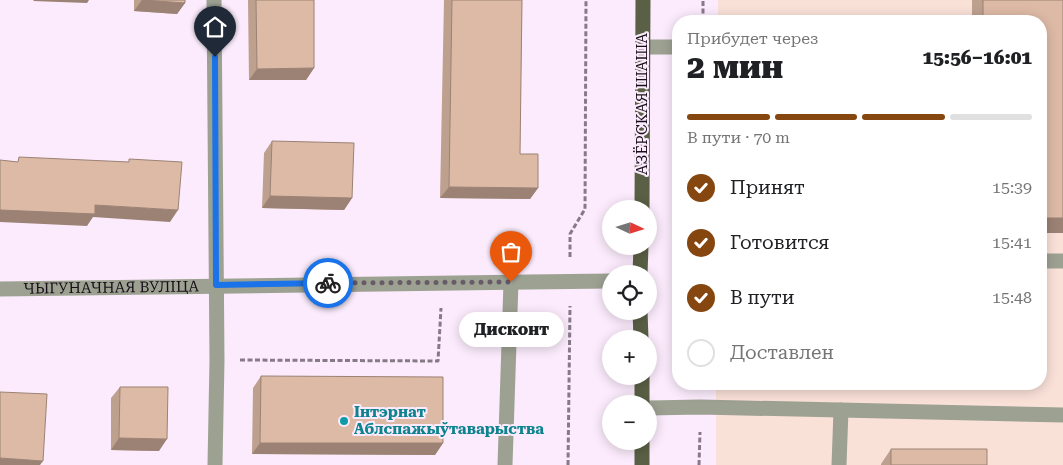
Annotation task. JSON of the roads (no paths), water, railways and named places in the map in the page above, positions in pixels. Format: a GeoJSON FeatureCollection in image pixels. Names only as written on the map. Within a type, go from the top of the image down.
{"type":"FeatureCollection","features":[{"type":"Feature","properties":{"kind":"main road","name":"АЗЁРСКАЯ ШАША"},"geometry":{"type":"LineString","coordinates":[[642,200],[643,0]]}},
{"type":"Feature","properties":{"kind":"main road"},"geometry":{"type":"LineString","coordinates":[[642,450],[642,465]]}},
{"type":"Feature","properties":{"kind":"street"},"geometry":{"type":"LineString","coordinates":[[214,0],[218,360],[215,465]]}},
{"type":"Feature","properties":{"kind":"street"},"geometry":{"type":"LineString","coordinates":[[642,47],[672,47]]}},
{"type":"Feature","properties":{"kind":"street"},"geometry":{"type":"LineString","coordinates":[[1047,261],[1063,260]]}},
{"type":"Feature","properties":{"kind":"street","name":"ЧЫГУНАЧНАЯ ВУЛІЦА"},"geometry":{"type":"LineString","coordinates":[[0,289],[602,281]]}},
{"type":"Feature","properties":{"kind":"street"},"geometry":{"type":"LineString","coordinates":[[505,465],[511,282]]}},
{"type":"Feature","properties":{"kind":"street"},"geometry":{"type":"LineString","coordinates":[[657,408],[700,407],[1063,415]]}},
{"type":"Feature","properties":{"kind":"street"},"geometry":{"type":"LineString","coordinates":[[839,465],[841,410]]}},
{"type":"Feature","properties":{"kind":"place","name":"Дисконт"},"geometry":{"type":"Point","coordinates":[511,282]}},
{"type":"Feature","properties":{"kind":"place","name":"Інтэрнат Аблспажыўтаварыства"},"geometry":{"type":"Point","coordinates":[344,421]}}]}
